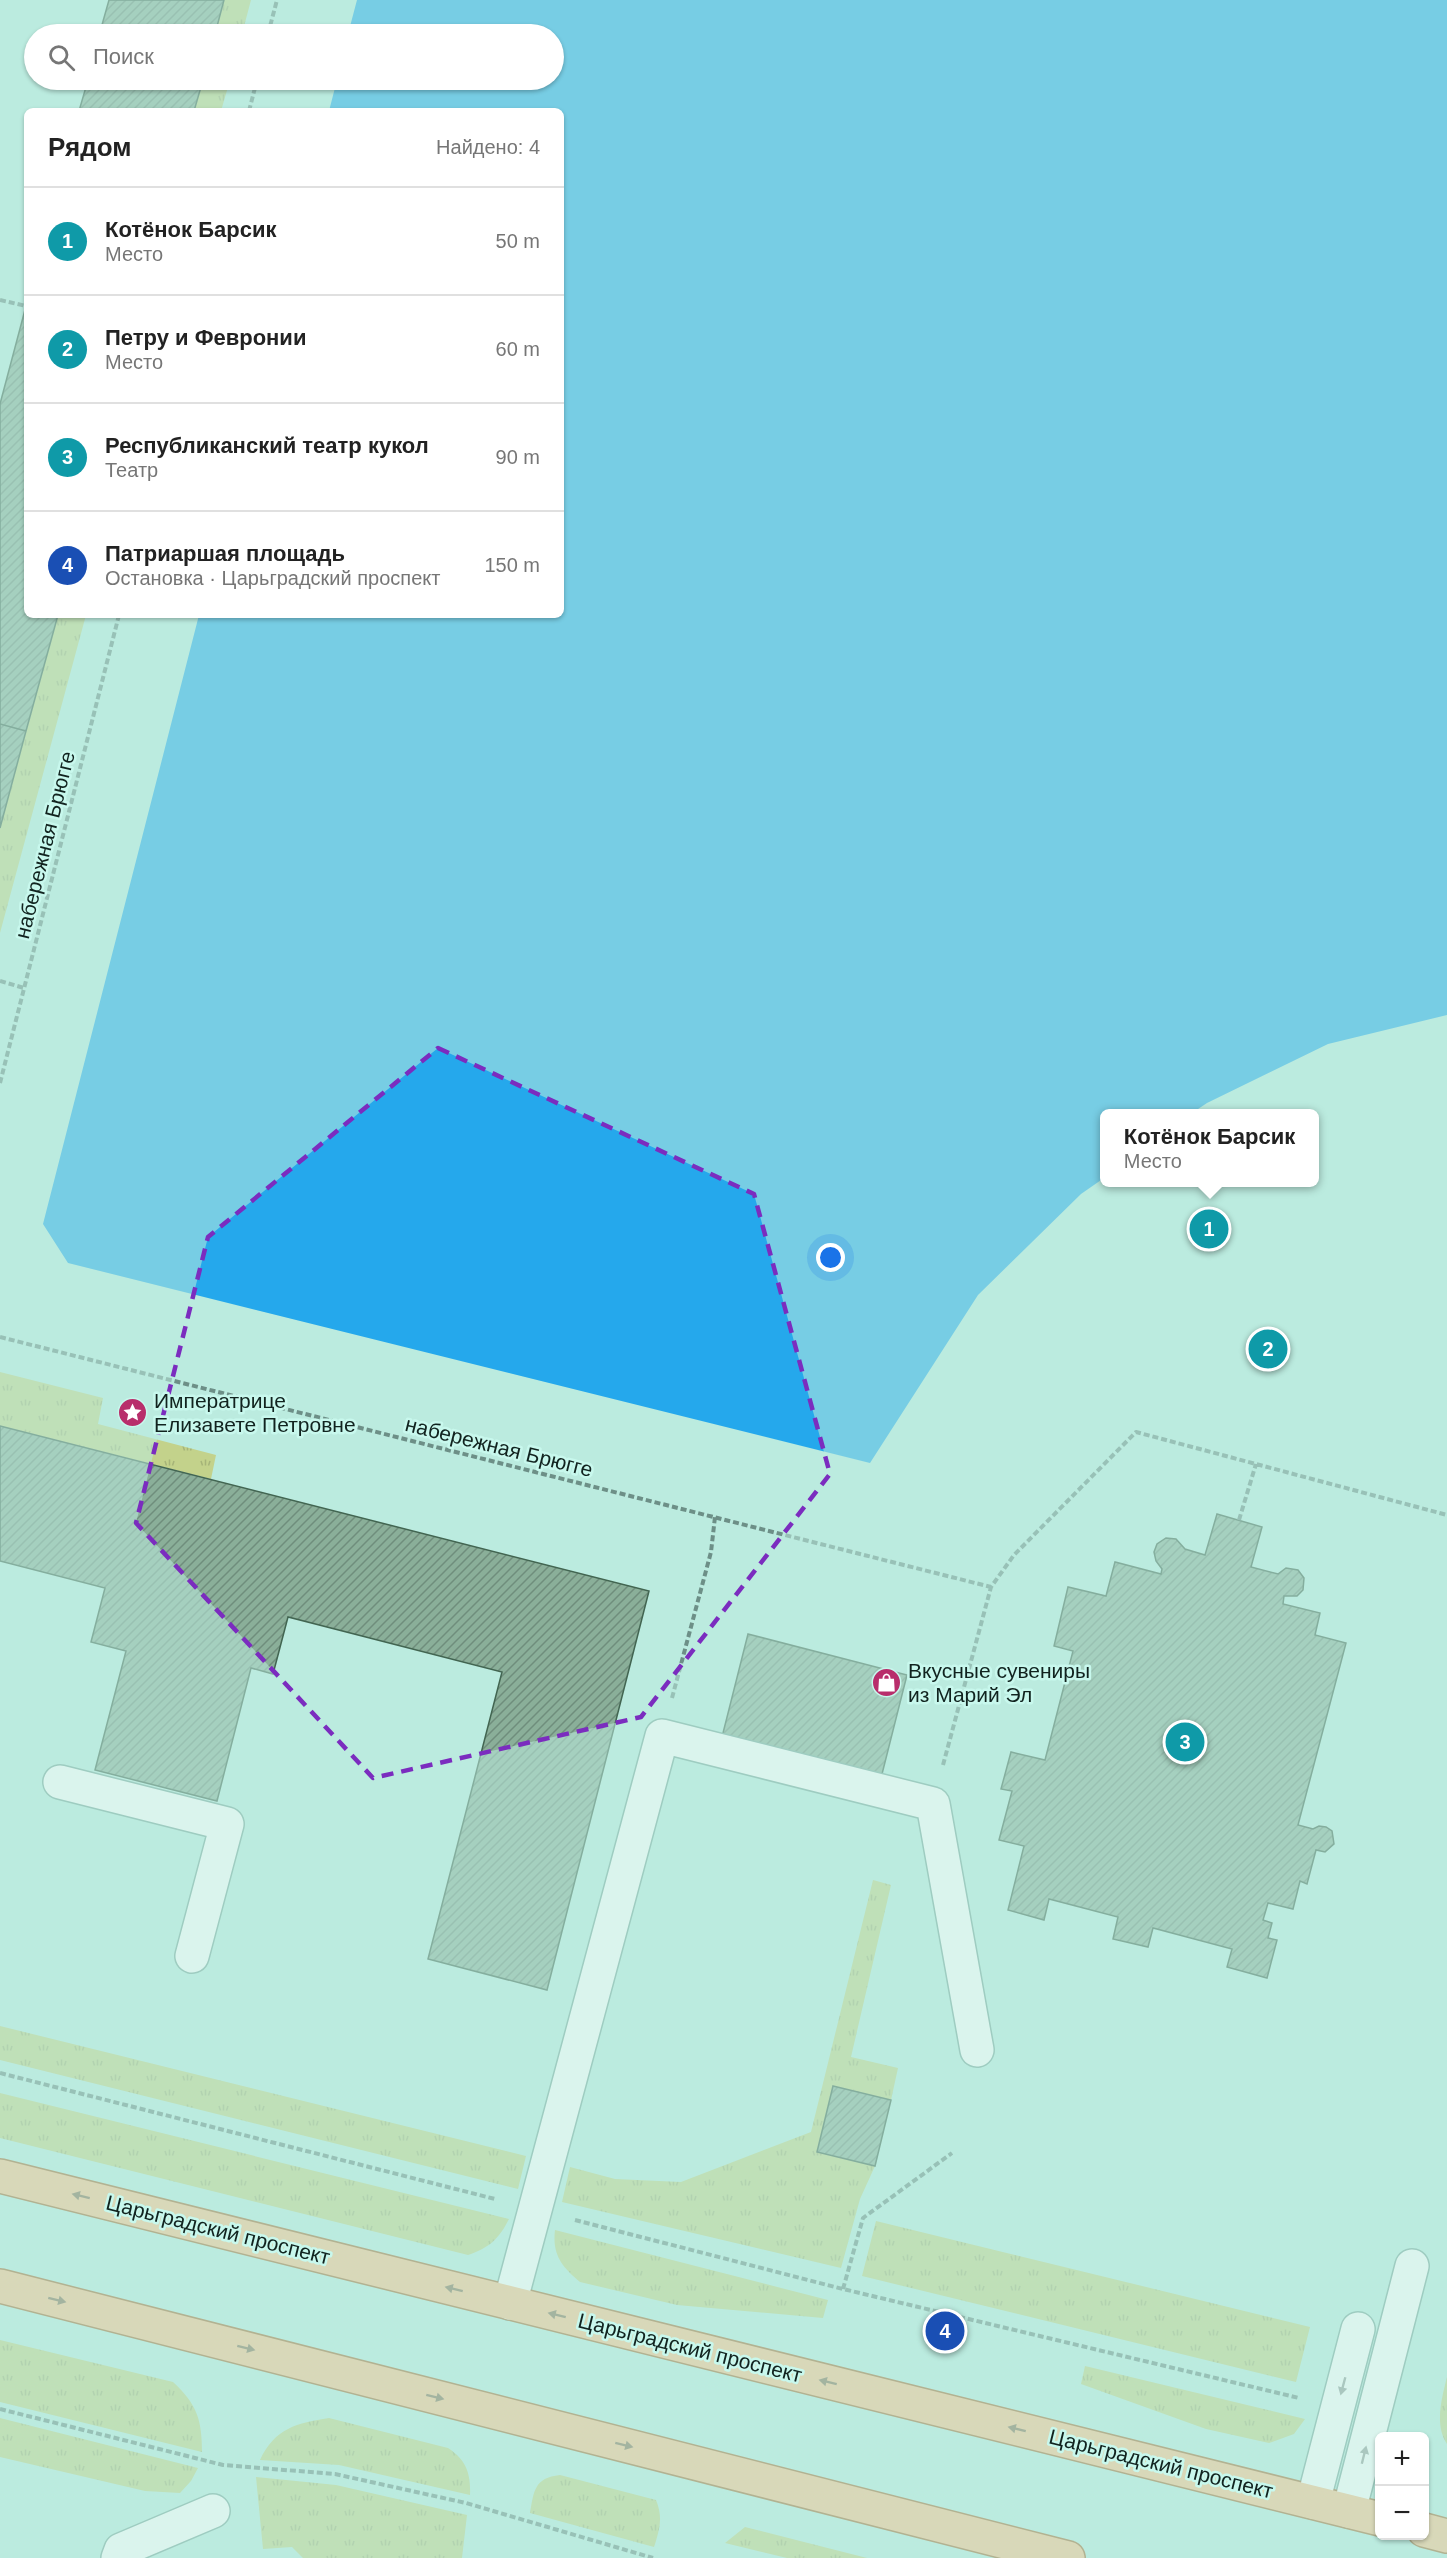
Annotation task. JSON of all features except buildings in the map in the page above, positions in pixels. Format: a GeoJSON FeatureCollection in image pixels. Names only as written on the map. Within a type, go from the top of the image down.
{"type":"FeatureCollection","features":[{"type":"Feature","properties":{"kind":"main road","name":"Царьградский проспект"},"geometry":{"type":"LineString","coordinates":[[0,2176],[1364,2515]]}},
{"type":"Feature","properties":{"kind":"main road"},"geometry":{"type":"LineString","coordinates":[[0,2286],[1068,2558]]}},
{"type":"Feature","properties":{"kind":"main road"},"geometry":{"type":"LineString","coordinates":[[1429,2531],[1447,2536]]}},
{"type":"Feature","properties":{"kind":"lane"},"geometry":{"type":"LineString","coordinates":[[510,2303],[662,1736],[933,1804],[977,2050]]}},
{"type":"Feature","properties":{"kind":"lane"},"geometry":{"type":"LineString","coordinates":[[60,1782],[227,1824],[192,1956]]}},
{"type":"Feature","properties":{"kind":"lane"},"geometry":{"type":"LineString","coordinates":[[1364,2515],[1412,2266]]}},
{"type":"Feature","properties":{"kind":"lane"},"geometry":{"type":"LineString","coordinates":[[1313,2502],[1358,2329]]}},
{"type":"Feature","properties":{"kind":"lane"},"geometry":{"type":"LineString","coordinates":[[118,2558],[121,2550],[213,2511]]}},
{"type":"Feature","properties":{"kind":"path"},"geometry":{"type":"LineString","coordinates":[[271,24],[277,0]]}},
{"type":"Feature","properties":{"kind":"path"},"geometry":{"type":"LineString","coordinates":[[250,108],[254,90]]}},
{"type":"Feature","properties":{"kind":"path"},"geometry":{"type":"LineString","coordinates":[[0,300],[24,306]]}},
{"type":"Feature","properties":{"kind":"path","name":"набережная Брюгге"},"geometry":{"type":"LineString","coordinates":[[0,1083],[118,618]]}},
{"type":"Feature","properties":{"kind":"path"},"geometry":{"type":"LineString","coordinates":[[0,981],[24,988]]}},
{"type":"Feature","properties":{"kind":"path","name":"набережная Брюгге"},"geometry":{"type":"LineString","coordinates":[[0,1337],[991,1587]]}},
{"type":"Feature","properties":{"kind":"path"},"geometry":{"type":"LineString","coordinates":[[933,1804],[991,1587],[1014,1555],[1136,1432],[1447,1515]]}},
{"type":"Feature","properties":{"kind":"path"},"geometry":{"type":"LineString","coordinates":[[1239,1520],[1256,1464]]}},
{"type":"Feature","properties":{"kind":"path"},"geometry":{"type":"LineString","coordinates":[[662,1736],[711,1552],[715,1517]]}},
{"type":"Feature","properties":{"kind":"path"},"geometry":{"type":"LineString","coordinates":[[0,2073],[843,2289],[1302,2399]]}},
{"type":"Feature","properties":{"kind":"path"},"geometry":{"type":"LineString","coordinates":[[843,2289],[863,2218],[952,2153]]}},
{"type":"Feature","properties":{"kind":"path"},"geometry":{"type":"LineString","coordinates":[[0,2409],[223,2465],[335,2474],[466,2503],[653,2558]]}},
{"type":"Feature","properties":{"kind":"highlighted area"},"geometry":{"type":"Polygon","coordinates":[[[438,1048],[754,1194],[830,1474],[641,1717],[373,1778],[136,1523],[208,1237],[438,1048]]]}},
{"type":"Feature","properties":{"kind":"green space"},"geometry":{"type":"Polygon","coordinates":[[[224,0],[251,0],[245,24],[218,24],[224,0]]]}},
{"type":"Feature","properties":{"kind":"green space"},"geometry":{"type":"Polygon","coordinates":[[[200,90],[227,90],[222,108],[195,108],[200,90]]]}},
{"type":"Feature","properties":{"kind":"green space"},"geometry":{"type":"Polygon","coordinates":[[[57,618],[85,618],[0,933],[0,828],[57,618]]]}},
{"type":"Feature","properties":{"kind":"green space"},"geometry":{"type":"Polygon","coordinates":[[[0,1372],[103,1398],[98,1424],[216,1455],[211,1479],[0,1426],[0,1372]]]}},
{"type":"Feature","properties":{"kind":"green space"},"geometry":{"type":"Polygon","coordinates":[[[873,1880],[891,1885],[851,2057],[898,2068],[891,2100],[818,2152],[875,2166],[860,2199],[841,2268],[562,2202],[570,2167],[615,2179],[681,2182],[811,2132],[873,1880]]]}},
{"type":"Feature","properties":{"kind":"green space"},"geometry":{"type":"Polygon","coordinates":[[[0,2026],[526,2156],[518,2189],[0,2060],[0,2026]]]}},
{"type":"Feature","properties":{"kind":"green space"},"geometry":{"type":"Polygon","coordinates":[[[0,2093],[509,2219],[493,2242],[468,2255],[0,2138],[0,2093]]]}},
{"type":"Feature","properties":{"kind":"green space"},"geometry":{"type":"Polygon","coordinates":[[[876,2221],[1310,2327],[1296,2382],[862,2276],[876,2221]]]}},
{"type":"Feature","properties":{"kind":"green space"},"geometry":{"type":"Polygon","coordinates":[[[555,2230],[828,2300],[823,2318],[677,2305],[580,2282],[563,2266],[560,2260],[555,2247],[555,2230]]]}},
{"type":"Feature","properties":{"kind":"green space"},"geometry":{"type":"Polygon","coordinates":[[[0,2340],[173,2382],[193,2405],[201,2431],[202,2452],[0,2402],[0,2340]]]}},
{"type":"Feature","properties":{"kind":"green space"},"geometry":{"type":"Polygon","coordinates":[[[1085,2366],[1305,2419],[1294,2434],[1269,2443],[1206,2429],[1081,2384],[1085,2366]]]}},
{"type":"Feature","properties":{"kind":"green space"},"geometry":{"type":"Polygon","coordinates":[[[1447,2377],[1447,2444],[1440,2420],[1441,2402],[1447,2377]]]}},
{"type":"Feature","properties":{"kind":"green space"},"geometry":{"type":"Polygon","coordinates":[[[0,2418],[198,2468],[191,2481],[180,2493],[145,2491],[0,2457],[0,2418]]]}},
{"type":"Feature","properties":{"kind":"green space"},"geometry":{"type":"Polygon","coordinates":[[[329,2418],[448,2448],[459,2457],[466,2468],[470,2480],[470,2495],[339,2465],[260,2460],[273,2441],[288,2429],[307,2422],[329,2418]]]}},
{"type":"Feature","properties":{"kind":"green space"},"geometry":{"type":"Polygon","coordinates":[[[560,2475],[656,2500],[660,2523],[654,2547],[530,2513],[534,2492],[540,2483],[545,2479],[560,2475]]]}},
{"type":"Feature","properties":{"kind":"green space"},"geometry":{"type":"Polygon","coordinates":[[[256,2477],[336,2485],[467,2515],[462,2558],[303,2558],[292,2547],[263,2549],[256,2477]]]}},
{"type":"Feature","properties":{"kind":"green space"},"geometry":{"type":"Polygon","coordinates":[[[745,2527],[867,2558],[787,2558],[725,2543],[745,2527]]]}},
{"type":"Feature","properties":{"kind":"water"},"geometry":{"type":"Polygon","coordinates":[[[357,0],[1447,0],[1447,1015],[1328,1044],[1198,1109],[1100,1109],[1100,1181],[1081,1194],[978,1295],[870,1463],[68,1263],[43,1224],[198,618],[564,618],[564,108],[330,108],[334,90],[564,90],[564,24],[351,24],[357,0]]]}},
{"type":"Feature","properties":{"kind":"place","name":"Котёнок Барсик"},"geometry":{"type":"Point","coordinates":[1209,1229]}},
{"type":"Feature","properties":{"kind":"place","name":"Петру и Февронии"},"geometry":{"type":"Point","coordinates":[1268,1349]}},
{"type":"Feature","properties":{"kind":"place","name":"Императрице Елизавете Петровне"},"geometry":{"type":"Point","coordinates":[133,1413]}},
{"type":"Feature","properties":{"kind":"place","name":"Вкусные сувениры из Марий Эл"},"geometry":{"type":"Point","coordinates":[887,1683]}},
{"type":"Feature","properties":{"kind":"place","name":"Республиканский театр кукол"},"geometry":{"type":"Point","coordinates":[1185,1742]}},
{"type":"Feature","properties":{"kind":"place","name":"Патриаршая площадь"},"geometry":{"type":"Point","coordinates":[945,2331]}}]}
